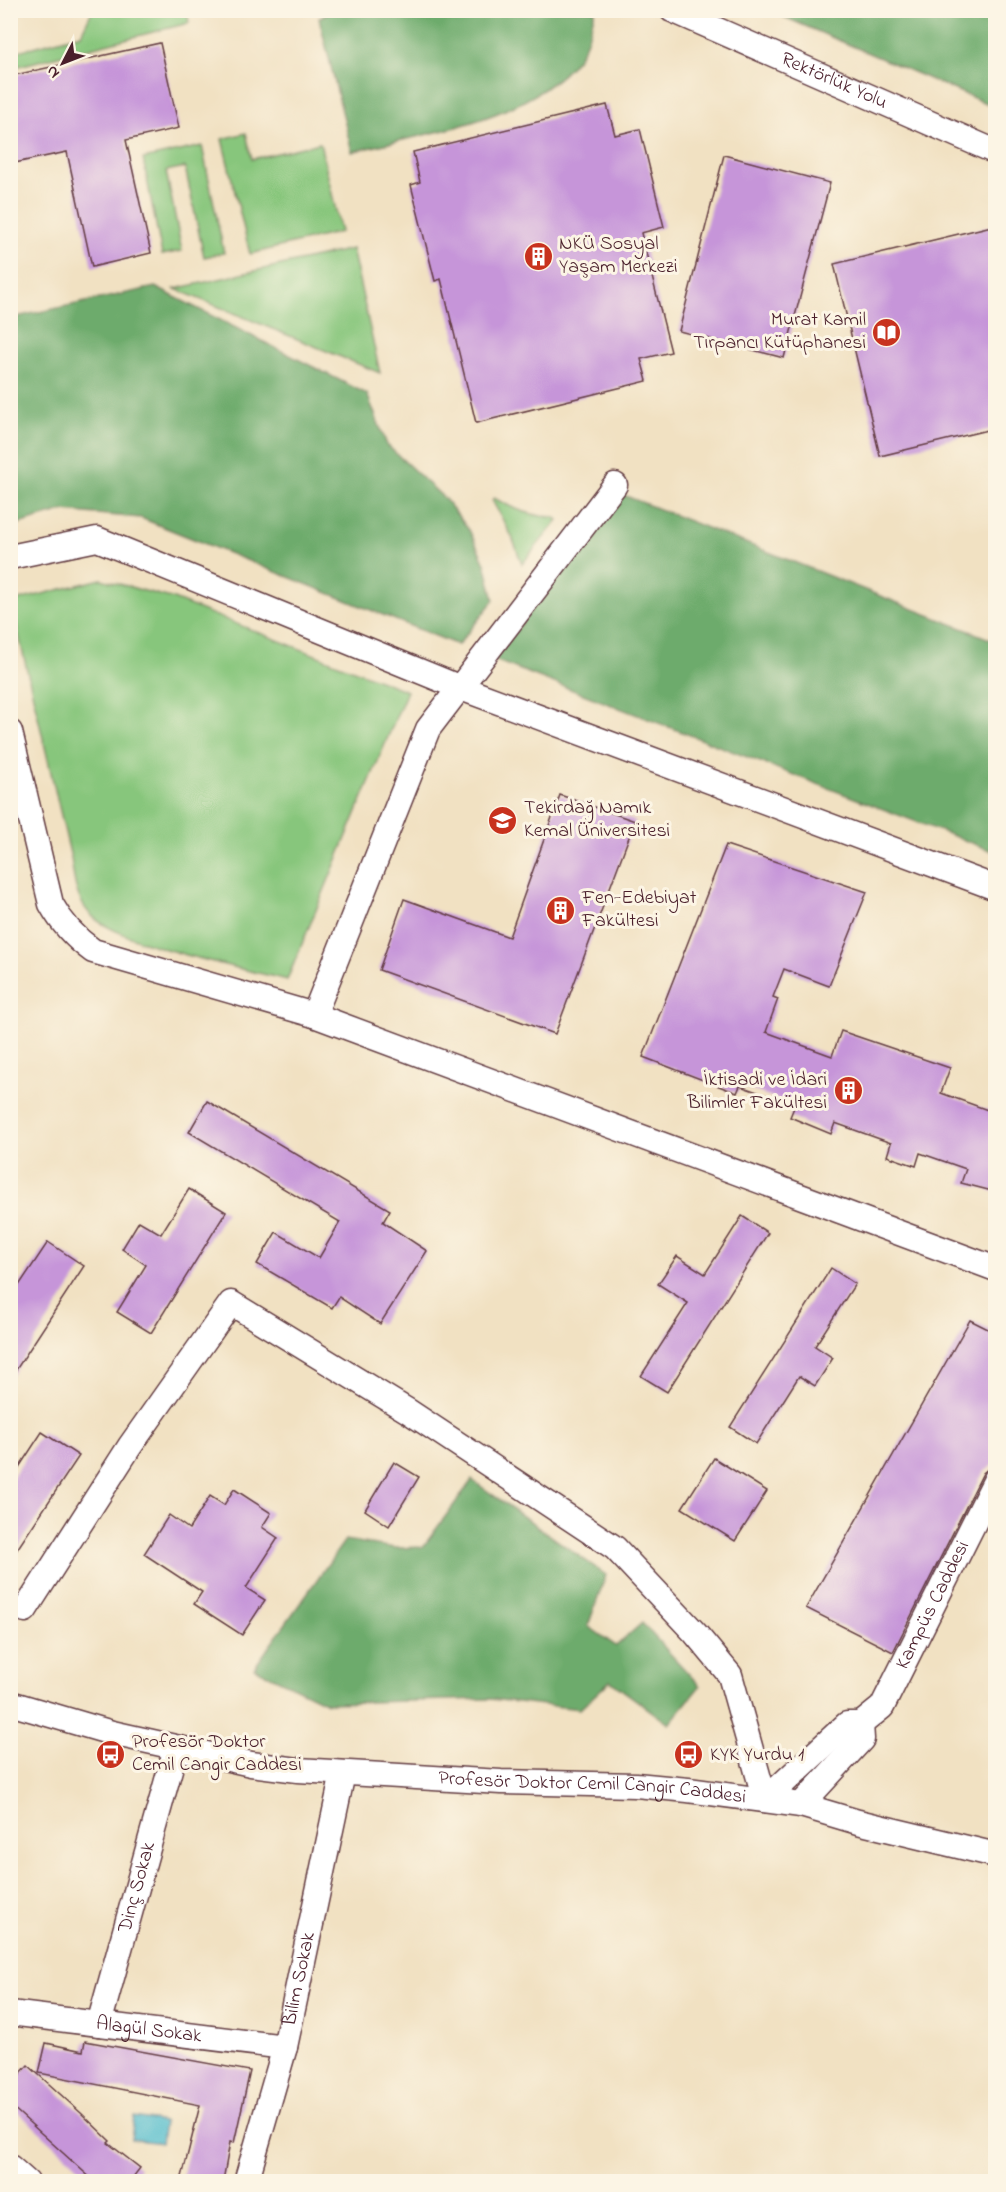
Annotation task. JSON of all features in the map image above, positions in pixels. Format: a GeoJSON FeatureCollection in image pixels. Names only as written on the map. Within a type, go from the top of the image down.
{"type":"FeatureCollection","features":[{"type":"Feature","properties":{"kind":"street","name":"Rektörlük Yolu"},"geometry":{"type":"LineString","coordinates":[[672,10],[996,152]]}},
{"type":"Feature","properties":{"kind":"street"},"geometry":{"type":"LineString","coordinates":[[314,1015],[428,729],[615,485]]}},
{"type":"Feature","properties":{"kind":"street"},"geometry":{"type":"LineString","coordinates":[[10,557],[97,539],[461,688],[996,888]]}},
{"type":"Feature","properties":{"kind":"street"},"geometry":{"type":"LineString","coordinates":[[10,732],[46,889],[60,920],[75,938],[93,951],[314,1015],[996,1269]]}},
{"type":"Feature","properties":{"kind":"street"},"geometry":{"type":"LineString","coordinates":[[25,1610],[130,1446],[231,1303],[408,1411],[615,1548],[695,1633],[730,1676],[765,1800],[847,1724],[861,1724],[862,1739],[801,1804]]}},
{"type":"Feature","properties":{"kind":"street","name":"Kampüs Caddesi"},"geometry":{"type":"LineString","coordinates":[[861,1724],[882,1707],[996,1479]]}},
{"type":"Feature","properties":{"kind":"street","name":"Profesör Doktor Cemil Cangir Caddesi"},"geometry":{"type":"LineString","coordinates":[[10,1703],[112,1733],[250,1764],[343,1773],[501,1782],[636,1785],[801,1804],[858,1822],[996,1855]]}},
{"type":"Feature","properties":{"kind":"street","name":"Dinç Sokak"},"geometry":{"type":"LineString","coordinates":[[99,2024],[176,1749]]}},
{"type":"Feature","properties":{"kind":"street","name":"Bilim Sokak"},"geometry":{"type":"LineString","coordinates":[[246,2181],[285,2048],[343,1773]]}},
{"type":"Feature","properties":{"kind":"street","name":"Alagül Sokak"},"geometry":{"type":"LineString","coordinates":[[10,2013],[285,2048]]}},
{"type":"Feature","properties":{"kind":"street"},"geometry":{"type":"LineString","coordinates":[[10,2167],[27,2181]]}},
{"type":"Feature","properties":{"kind":"green space"},"geometry":{"type":"Polygon","coordinates":[[[328,10],[595,11],[587,41],[578,58],[557,79],[532,97],[474,122],[352,152],[319,18],[328,13],[328,10]]]}},
{"type":"Feature","properties":{"kind":"green space"},"geometry":{"type":"Polygon","coordinates":[[[92,11],[187,11],[189,23],[11,68],[11,53],[81,34],[92,11]]]}},
{"type":"Feature","properties":{"kind":"green space"},"geometry":{"type":"Polygon","coordinates":[[[770,11],[995,11],[995,107],[770,11]]]}},
{"type":"Feature","properties":{"kind":"green space"},"geometry":{"type":"Polygon","coordinates":[[[246,133],[252,159],[320,143],[341,232],[250,254],[222,139],[246,133]]]}},
{"type":"Feature","properties":{"kind":"green space"},"geometry":{"type":"Polygon","coordinates":[[[202,146],[224,253],[204,257],[185,167],[166,171],[182,251],[162,255],[143,159],[202,146]]]}},
{"type":"Feature","properties":{"kind":"green space"},"geometry":{"type":"Polygon","coordinates":[[[352,249],[380,373],[175,289],[352,249]]]}},
{"type":"Feature","properties":{"kind":"green space"},"geometry":{"type":"Polygon","coordinates":[[[155,287],[367,394],[387,445],[445,499],[469,530],[485,563],[494,600],[458,645],[141,518],[63,511],[11,526],[11,318],[155,287]]]}},
{"type":"Feature","properties":{"kind":"green space"},"geometry":{"type":"Polygon","coordinates":[[[618,493],[995,641],[995,852],[494,660],[618,493]]]}},
{"type":"Feature","properties":{"kind":"green space"},"geometry":{"type":"Polygon","coordinates":[[[494,498],[523,512],[554,517],[558,520],[522,564],[512,537],[492,500],[494,498]]]}},
{"type":"Feature","properties":{"kind":"green space"},"geometry":{"type":"Polygon","coordinates":[[[101,579],[171,598],[407,691],[287,980],[182,954],[125,935],[104,925],[90,914],[81,901],[76,888],[11,602],[101,579]]]}},
{"type":"Feature","properties":{"kind":"green space"},"geometry":{"type":"Polygon","coordinates":[[[472,1480],[606,1575],[588,1626],[616,1646],[642,1623],[700,1686],[669,1724],[610,1681],[580,1709],[490,1699],[327,1703],[254,1668],[345,1540],[395,1548],[423,1547],[472,1480]]]}},
{"type":"Feature","properties":{"kind":"water"},"geometry":{"type":"Polygon","coordinates":[[[134,2117],[164,2122],[161,2143],[131,2139],[134,2117]]]}},
{"type":"Feature","properties":{"kind":"building"},"geometry":{"type":"Polygon","coordinates":[[[160,43],[179,128],[126,140],[151,253],[92,267],[67,152],[10,164],[10,76],[160,43]]]}},
{"type":"Feature","properties":{"kind":"building","name":"NKÜ Sosyal Yaşam Merkezi"},"geometry":{"type":"Polygon","coordinates":[[[607,105],[615,135],[640,129],[664,227],[641,233],[671,352],[641,359],[647,381],[476,423],[441,279],[435,281],[411,185],[420,182],[413,152],[607,105]]]}},
{"type":"Feature","properties":{"kind":"building"},"geometry":{"type":"Polygon","coordinates":[[[724,155],[830,183],[784,358],[679,331],[724,155]]]}},
{"type":"Feature","properties":{"kind":"building","name":"Murat Kamil Tırpancı Kütüphanesi"},"geometry":{"type":"Polygon","coordinates":[[[996,225],[996,428],[880,456],[834,264],[996,225]]]}},
{"type":"Feature","properties":{"kind":"building","name":"Fen-Edebiyat Fakültesi"},"geometry":{"type":"Polygon","coordinates":[[[560,795],[635,821],[555,1034],[379,970],[404,899],[509,937],[560,795]]]}},
{"type":"Feature","properties":{"kind":"building"},"geometry":{"type":"Polygon","coordinates":[[[726,845],[867,892],[829,986],[784,969],[773,997],[778,999],[766,1032],[832,1056],[841,1031],[950,1068],[941,1093],[996,1113],[996,1192],[961,1183],[966,1169],[920,1153],[916,1166],[887,1156],[891,1143],[835,1123],[831,1134],[790,1117],[795,1105],[740,1086],[737,1093],[643,1057],[726,845]]]}},
{"type":"Feature","properties":{"kind":"building"},"geometry":{"type":"Polygon","coordinates":[[[207,1101],[390,1210],[383,1222],[427,1251],[380,1324],[339,1297],[332,1308],[257,1264],[276,1232],[319,1258],[340,1222],[189,1132],[207,1101]]]}},
{"type":"Feature","properties":{"kind":"building"},"geometry":{"type":"Polygon","coordinates":[[[189,1189],[226,1212],[151,1333],[117,1312],[146,1265],[122,1249],[139,1221],[161,1234],[189,1189]]]}},
{"type":"Feature","properties":{"kind":"building"},"geometry":{"type":"Polygon","coordinates":[[[742,1216],[768,1233],[667,1392],[641,1376],[688,1303],[658,1284],[677,1256],[705,1274],[742,1216]]]}},
{"type":"Feature","properties":{"kind":"building"},"geometry":{"type":"Polygon","coordinates":[[[48,1242],[84,1266],[10,1379],[10,1282],[18,1287],[48,1242]]]}},
{"type":"Feature","properties":{"kind":"building"},"geometry":{"type":"Polygon","coordinates":[[[831,1268],[855,1284],[815,1346],[833,1358],[815,1386],[799,1376],[756,1444],[730,1427],[831,1268]]]}},
{"type":"Feature","properties":{"kind":"building"},"geometry":{"type":"Polygon","coordinates":[[[970,1320],[996,1333],[996,1462],[983,1473],[893,1652],[806,1608],[970,1320]]]}},
{"type":"Feature","properties":{"kind":"building"},"geometry":{"type":"Polygon","coordinates":[[[42,1432],[79,1456],[10,1560],[10,1481],[42,1432]]]}},
{"type":"Feature","properties":{"kind":"building"},"geometry":{"type":"Polygon","coordinates":[[[714,1458],[767,1491],[735,1541],[682,1508],[714,1458]]]}},
{"type":"Feature","properties":{"kind":"building"},"geometry":{"type":"Polygon","coordinates":[[[394,1462],[419,1477],[389,1526],[365,1510],[394,1462]]]}},
{"type":"Feature","properties":{"kind":"building"},"geometry":{"type":"Polygon","coordinates":[[[234,1489],[271,1513],[262,1527],[278,1538],[246,1588],[265,1600],[242,1635],[194,1604],[202,1592],[144,1554],[169,1515],[189,1529],[210,1496],[224,1505],[234,1489]]]}},
{"type":"Feature","properties":{"kind":"building"},"geometry":{"type":"Polygon","coordinates":[[[85,2041],[250,2071],[234,2143],[230,2142],[223,2181],[181,2181],[200,2105],[39,2073],[46,2043],[83,2051],[85,2041]]]}},
{"type":"Feature","properties":{"kind":"building"},"geometry":{"type":"Polygon","coordinates":[[[28,2065],[110,2141],[108,2143],[140,2168],[130,2181],[94,2181],[10,2105],[10,2085],[28,2065]]]}},
{"type":"Feature","properties":{"kind":"place","name":"NKÜ Sosyal Yaşam Merkezi"},"geometry":{"type":"Point","coordinates":[538,256]}},
{"type":"Feature","properties":{"kind":"place","name":"Murat Kamil Tırpancı Kütüphanesi"},"geometry":{"type":"Point","coordinates":[887,332]}},
{"type":"Feature","properties":{"kind":"place","name":"Tekirdağ Namık Kemal Üniversitesi"},"geometry":{"type":"Point","coordinates":[503,820]}},
{"type":"Feature","properties":{"kind":"place","name":"Fen-Edebiyat Fakültesi"},"geometry":{"type":"Point","coordinates":[561,910]}},
{"type":"Feature","properties":{"kind":"place","name":"İktisadi ve İdari Bilimler Fakültesi"},"geometry":{"type":"Point","coordinates":[848,1091]}},
{"type":"Feature","properties":{"kind":"place","name":"Profesör Doktor Cemil Cangir Caddesi"},"geometry":{"type":"Point","coordinates":[111,1754]}},
{"type":"Feature","properties":{"kind":"place","name":"KYK Yurdu 1"},"geometry":{"type":"Point","coordinates":[689,1755]}}]}
